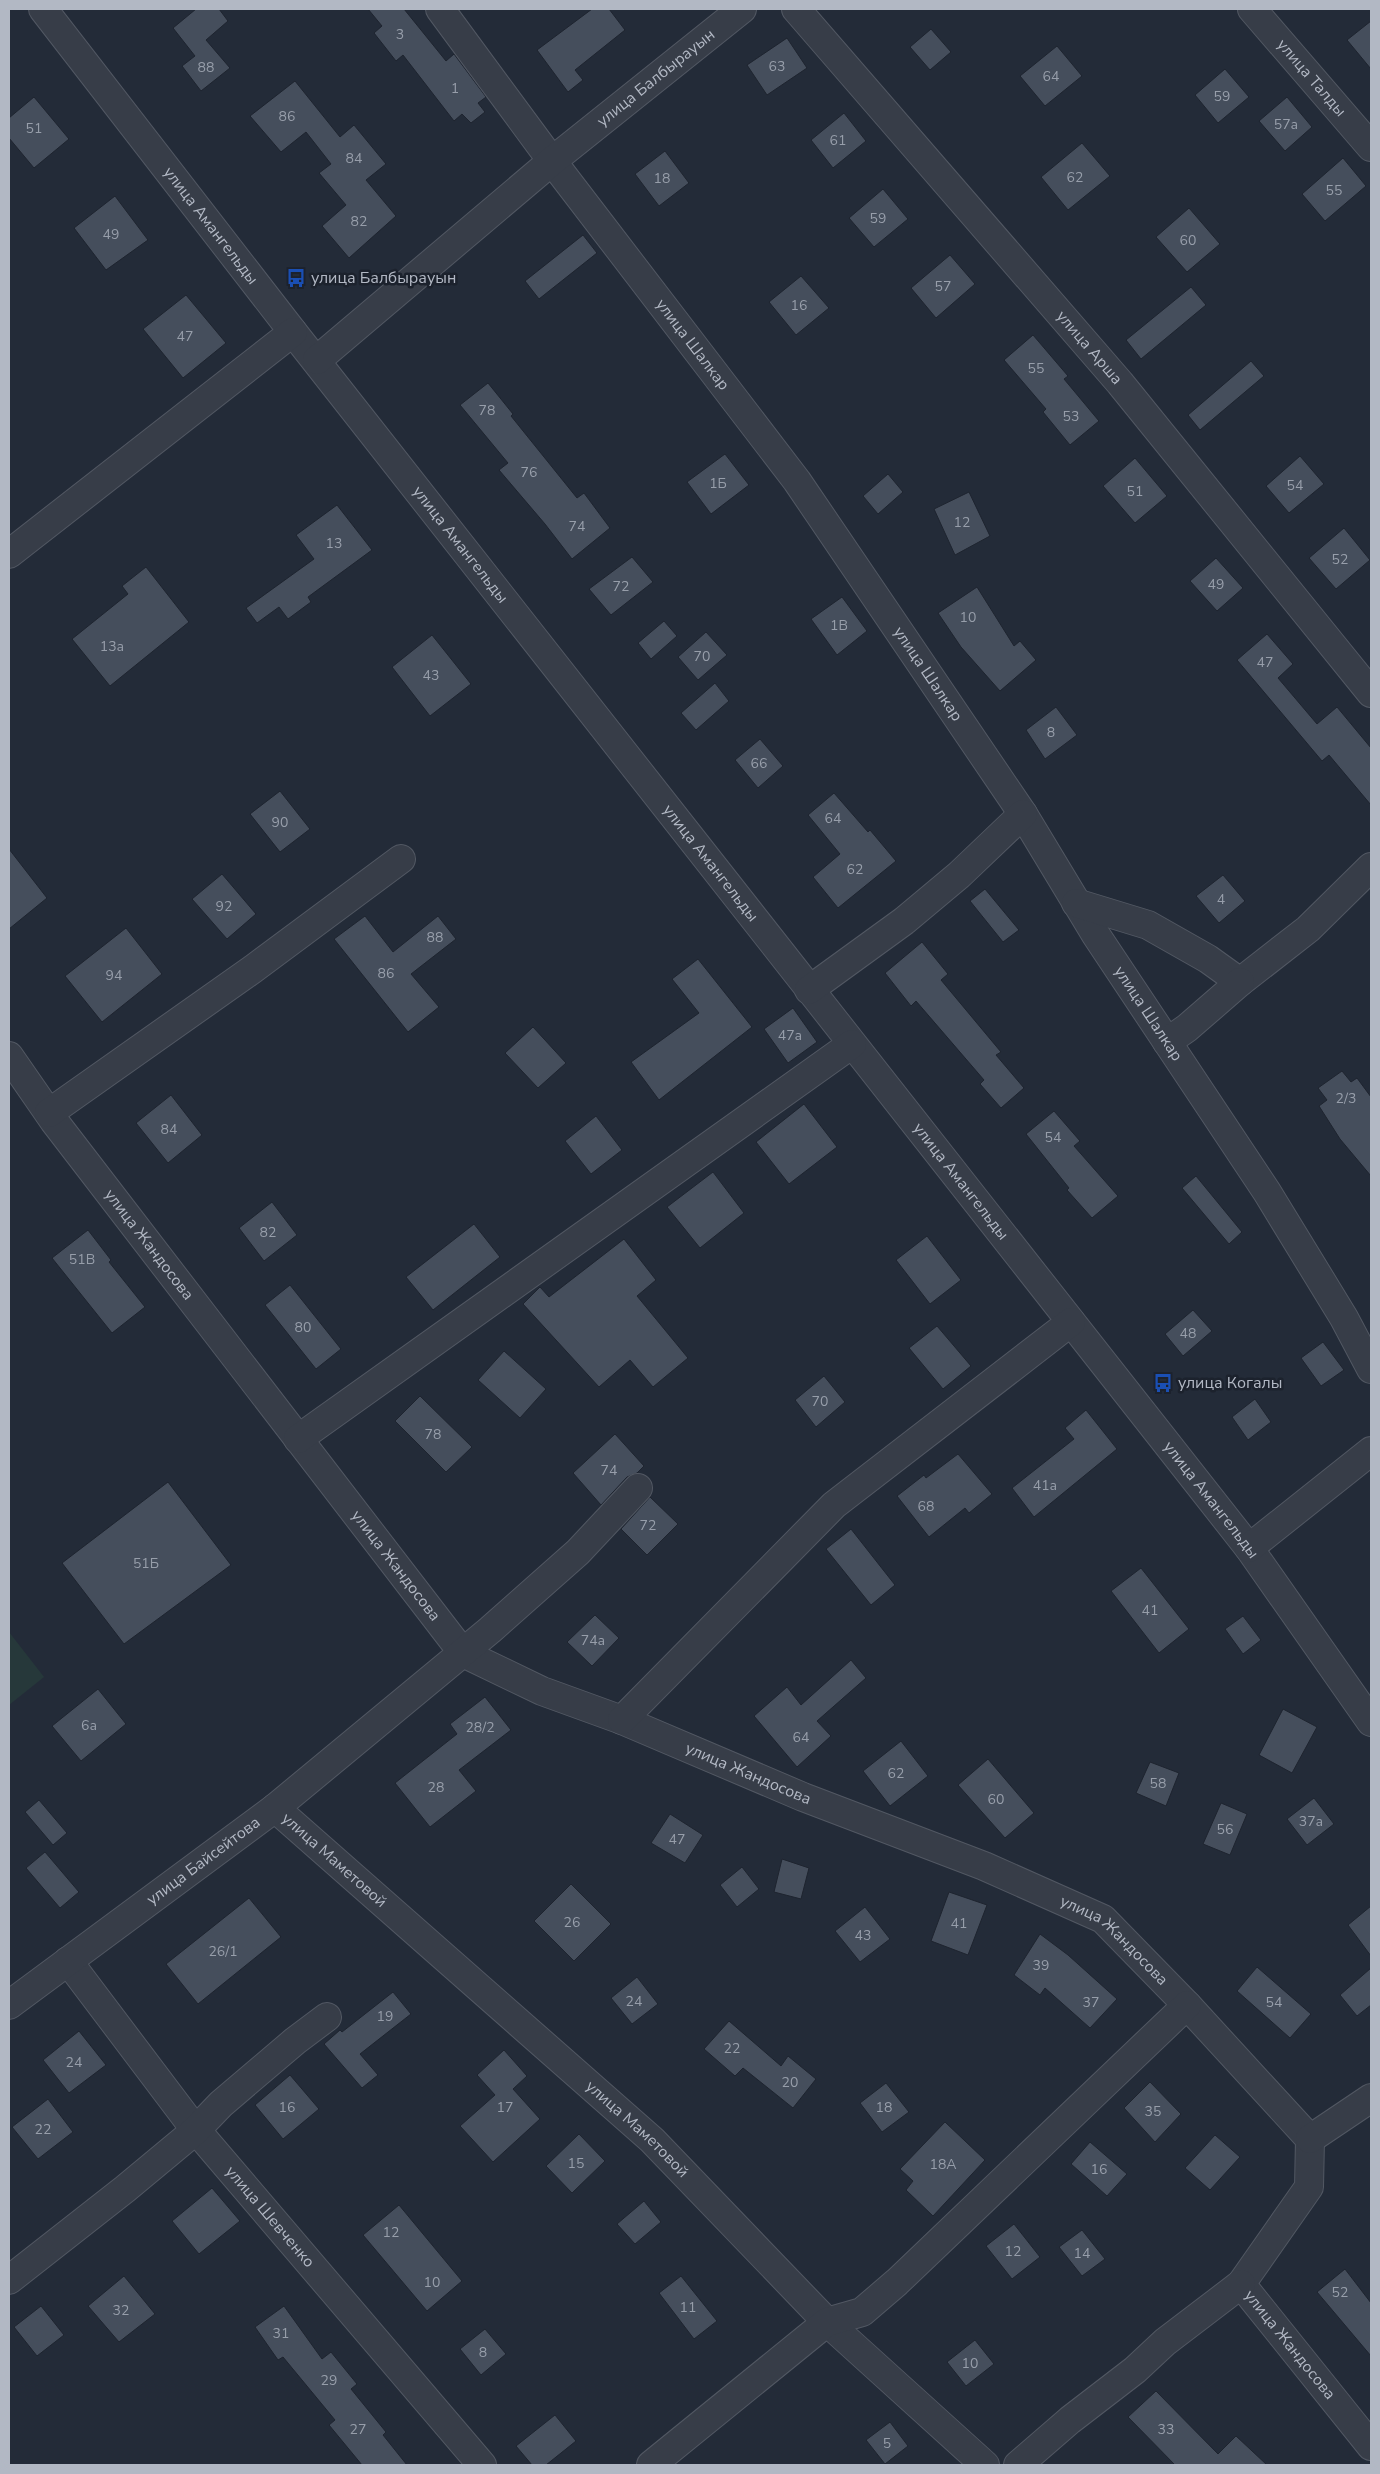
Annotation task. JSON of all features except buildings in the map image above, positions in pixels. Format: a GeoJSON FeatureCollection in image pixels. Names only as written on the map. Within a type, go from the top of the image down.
{"type":"FeatureCollection","features":[{"type":"Feature","properties":{"kind":"street","name":"улица Амангельды"},"geometry":{"type":"LineString","coordinates":[[43,9],[293,332],[317,360],[1249,1548],[1371,1722]]}},
{"type":"Feature","properties":{"kind":"street","name":"улица Шалкар"},"geometry":{"type":"LineString","coordinates":[[440,9],[552,161],[797,481],[1023,814],[1076,903],[1267,1192],[1344,1318],[1371,1369]]}},
{"type":"Feature","properties":{"kind":"street","name":"улица Балбырауын"},"geometry":{"type":"LineString","coordinates":[[317,360],[552,161],[742,9]]}},
{"type":"Feature","properties":{"kind":"street","name":"улица Арша"},"geometry":{"type":"LineString","coordinates":[[796,9],[1120,383],[1371,693]]}},
{"type":"Feature","properties":{"kind":"street","name":"улица Талды"},"geometry":{"type":"LineString","coordinates":[[1252,9],[1371,147]]}},
{"type":"Feature","properties":{"kind":"street"},"geometry":{"type":"LineString","coordinates":[[9,554],[293,332]]}},
{"type":"Feature","properties":{"kind":"street"},"geometry":{"type":"LineString","coordinates":[[810,990],[904,921],[959,876],[1023,814]]}},
{"type":"Feature","properties":{"kind":"street"},"geometry":{"type":"LineString","coordinates":[[48,1112],[253,969],[401,858]]}},
{"type":"Feature","properties":{"kind":"street"},"geometry":{"type":"LineString","coordinates":[[1167,1042],[1187,1028],[1240,982],[1308,929],[1371,867]]}},
{"type":"Feature","properties":{"kind":"street"},"geometry":{"type":"LineString","coordinates":[[1076,903],[1148,925],[1208,959],[1240,982]]}},
{"type":"Feature","properties":{"kind":"street"},"geometry":{"type":"LineString","coordinates":[[298,1439],[852,1044]]}},
{"type":"Feature","properties":{"kind":"street","name":"улица Жандосова"},"geometry":{"type":"LineString","coordinates":[[9,1056],[48,1112],[463,1653],[542,1691],[622,1720],[803,1797],[984,1866],[1103,1918],[1187,2005],[1310,2139],[1308,2187],[1241,2284],[1371,2446]]}},
{"type":"Feature","properties":{"kind":"street"},"geometry":{"type":"LineString","coordinates":[[622,1720],[834,1505],[1071,1322]]}},
{"type":"Feature","properties":{"kind":"street"},"geometry":{"type":"LineString","coordinates":[[1249,1548],[1371,1451]]}},
{"type":"Feature","properties":{"kind":"street","name":"улица Байсейтова"},"geometry":{"type":"LineString","coordinates":[[9,2004],[275,1808],[463,1653],[578,1552],[638,1488]]}},
{"type":"Feature","properties":{"kind":"street","name":"улица Маметовой"},"geometry":{"type":"LineString","coordinates":[[275,1808],[652,2140],[828,2322],[985,2465]]}},
{"type":"Feature","properties":{"kind":"street","name":"улица Шевченко"},"geometry":{"type":"LineString","coordinates":[[68,1961],[196,2130],[482,2465]]}},
{"type":"Feature","properties":{"kind":"street"},"geometry":{"type":"LineString","coordinates":[[651,2465],[828,2322],[862,2312],[890,2288],[1187,2005]]}},
{"type":"Feature","properties":{"kind":"street"},"geometry":{"type":"LineString","coordinates":[[9,2280],[196,2130],[221,2104],[295,2041],[327,2017]]}},
{"type":"Feature","properties":{"kind":"street"},"geometry":{"type":"LineString","coordinates":[[1310,2139],[1371,2098]]}},
{"type":"Feature","properties":{"kind":"street"},"geometry":{"type":"LineString","coordinates":[[1018,2465],[1070,2420],[1135,2370],[1165,2342],[1241,2284]]}},
{"type":"Feature","properties":{"kind":"shaded area"},"geometry":{"type":"Polygon","coordinates":[[[9,1632],[44,1677],[9,1705],[9,1632]]]}},
{"type":"Feature","properties":{"kind":"place","name":"улица Балбырауын"},"geometry":{"type":"Point","coordinates":[296,278]}},
{"type":"Feature","properties":{"kind":"place","name":"улица Когалы"},"geometry":{"type":"Point","coordinates":[1163,1383]}}]}
